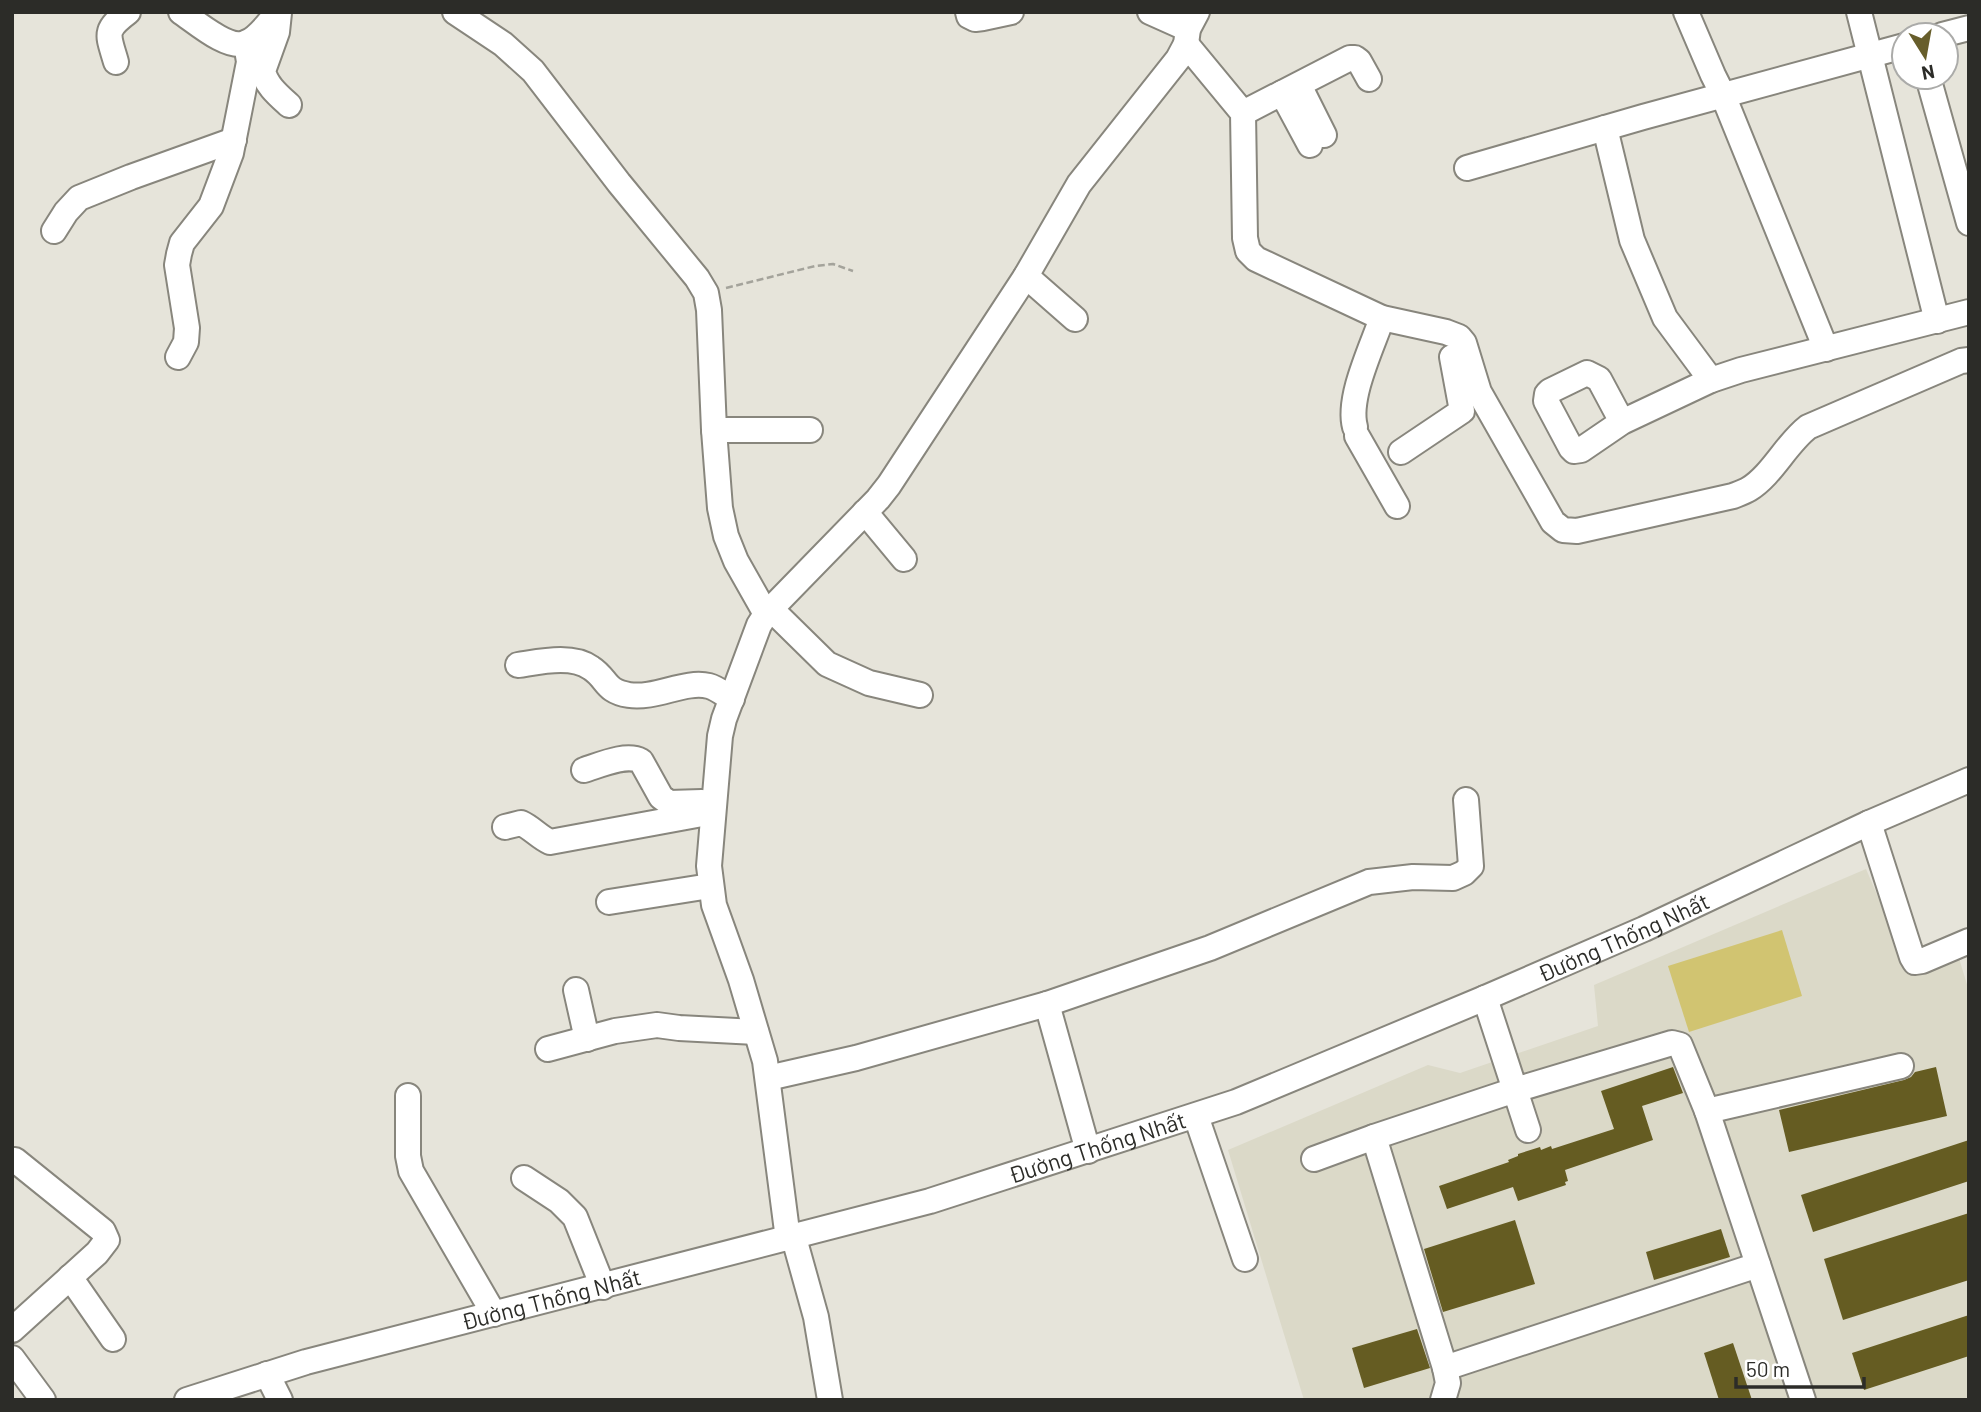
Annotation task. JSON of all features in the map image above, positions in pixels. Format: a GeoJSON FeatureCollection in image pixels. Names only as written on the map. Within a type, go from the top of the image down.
{"type":"FeatureCollection","features":[{"type":"Feature","properties":{"kind":"street"},"geometry":{"type":"LineString","coordinates":[[116,62],[109,36],[110,29],[113,23],[128,12]]}},
{"type":"Feature","properties":{"kind":"street"},"geometry":{"type":"LineString","coordinates":[[181,12],[226,42],[236,44],[246,43],[255,37],[279,12]]}},
{"type":"Feature","properties":{"kind":"street"},"geometry":{"type":"LineString","coordinates":[[279,12],[277,32],[263,71],[273,91],[289,105]]}},
{"type":"Feature","properties":{"kind":"street"},"geometry":{"type":"LineString","coordinates":[[455,12],[503,44],[533,71],[619,183],[697,278],[706,293],[720,508],[726,536],[736,561],[769,611],[827,664],[869,683],[920,695]]}},
{"type":"Feature","properties":{"kind":"street"},"geometry":{"type":"LineString","coordinates":[[968,12],[969,16],[975,19],[1011,12]]}},
{"type":"Feature","properties":{"kind":"street"},"geometry":{"type":"LineString","coordinates":[[1150,12],[1190,29],[1243,113],[1245,238],[1248,251],[1256,259],[1382,318],[1459,337],[1464,343],[1479,392],[1553,522],[1563,530],[1577,531],[1741,493],[1761,480],[1796,437],[1808,427],[1961,361],[1969,360]]}},
{"type":"Feature","properties":{"kind":"street"},"geometry":{"type":"LineString","coordinates":[[1686,12],[1723,95],[1826,349]]}},
{"type":"Feature","properties":{"kind":"street"},"geometry":{"type":"LineString","coordinates":[[1859,12],[1937,321]]}},
{"type":"Feature","properties":{"kind":"street"},"geometry":{"type":"LineString","coordinates":[[830,1400],[816,1317],[791,1238],[768,1078],[741,980],[714,905],[710,886],[713,806],[720,736],[759,625],[769,611],[889,485],[1026,276],[1079,184],[1178,59],[1190,29]]}},
{"type":"Feature","properties":{"kind":"street"},"geometry":{"type":"LineString","coordinates":[[178,357],[186,342],[187,328],[177,264],[179,254],[182,243],[211,206],[231,153],[249,62],[246,43]]}},
{"type":"Feature","properties":{"kind":"street"},"geometry":{"type":"LineString","coordinates":[[1467,168],[1890,50]]}},
{"type":"Feature","properties":{"kind":"street"},"geometry":{"type":"LineString","coordinates":[[1243,113],[1350,58],[1359,61],[1369,79]]}},
{"type":"Feature","properties":{"kind":"street"},"geometry":{"type":"LineString","coordinates":[[1291,89],[1317,140]]}},
{"type":"Feature","properties":{"kind":"street"},"geometry":{"type":"LineString","coordinates":[[1932,91],[1969,223]]}},
{"type":"Feature","properties":{"kind":"street"},"geometry":{"type":"LineString","coordinates":[[1605,128],[1632,240],[1665,318],[1712,380]]}},
{"type":"Feature","properties":{"kind":"street"},"geometry":{"type":"LineString","coordinates":[[54,231],[79,198],[233,140]]}},
{"type":"Feature","properties":{"kind":"street"},"geometry":{"type":"LineString","coordinates":[[1026,276],[1075,319]]}},
{"type":"Feature","properties":{"kind":"street"},"geometry":{"type":"LineString","coordinates":[[1622,422],[1712,380],[1969,312]]}},
{"type":"Feature","properties":{"kind":"street"},"geometry":{"type":"LineString","coordinates":[[1382,318],[1353,407],[1356,431],[1397,506]]}},
{"type":"Feature","properties":{"kind":"street"},"geometry":{"type":"LineString","coordinates":[[1401,452],[1462,411],[1446,332]]}},
{"type":"Feature","properties":{"kind":"street"},"geometry":{"type":"LineString","coordinates":[[714,430],[810,430]]}},
{"type":"Feature","properties":{"kind":"street"},"geometry":{"type":"LineString","coordinates":[[865,512],[904,559]]}},
{"type":"Feature","properties":{"kind":"street"},"geometry":{"type":"LineString","coordinates":[[518,665],[564,659],[592,668],[607,686],[617,693],[649,696],[700,685],[711,686],[732,699]]}},
{"type":"Feature","properties":{"kind":"street"},"geometry":{"type":"LineString","coordinates":[[584,770],[635,758],[641,761],[661,797],[669,803],[713,806]]}},
{"type":"Feature","properties":{"kind":"street","name":"Đường Thống Nhất"},"geometry":{"type":"LineString","coordinates":[[187,1400],[306,1362],[930,1201],[1196,1116],[1236,1102],[1644,929],[1868,823],[1969,780]]}},
{"type":"Feature","properties":{"kind":"street"},"geometry":{"type":"LineString","coordinates":[[768,1078],[856,1058],[1047,1004],[1210,947],[1369,882],[1413,877],[1445,878],[1464,873],[1471,866],[1466,800]]}},
{"type":"Feature","properties":{"kind":"street"},"geometry":{"type":"LineString","coordinates":[[505,827],[521,823],[550,842],[713,806]]}},
{"type":"Feature","properties":{"kind":"street"},"geometry":{"type":"LineString","coordinates":[[1868,823],[1915,962],[1969,941]]}},
{"type":"Feature","properties":{"kind":"street"},"geometry":{"type":"LineString","coordinates":[[609,902],[710,886]]}},
{"type":"Feature","properties":{"kind":"street"},"geometry":{"type":"LineString","coordinates":[[576,990],[587,1039]]}},
{"type":"Feature","properties":{"kind":"street"},"geometry":{"type":"LineString","coordinates":[[1485,998],[1528,1130]]}},
{"type":"Feature","properties":{"kind":"street"},"geometry":{"type":"LineString","coordinates":[[1047,1004],[1088,1151]]}},
{"type":"Feature","properties":{"kind":"street"},"geometry":{"type":"LineString","coordinates":[[548,1049],[615,1031],[657,1025],[756,1032]]}},
{"type":"Feature","properties":{"kind":"street"},"geometry":{"type":"LineString","coordinates":[[1314,1159],[1515,1090],[1672,1043],[1680,1045],[1707,1111],[1803,1400]]}},
{"type":"Feature","properties":{"kind":"street"},"geometry":{"type":"LineString","coordinates":[[1707,1111],[1901,1066]]}},
{"type":"Feature","properties":{"kind":"street"},"geometry":{"type":"LineString","coordinates":[[408,1096],[408,1156],[411,1171],[494,1314]]}},
{"type":"Feature","properties":{"kind":"street"},"geometry":{"type":"LineString","coordinates":[[1196,1116],[1245,1258]]}},
{"type":"Feature","properties":{"kind":"street"},"geometry":{"type":"LineString","coordinates":[[1374,1137],[1445,1368],[1448,1384],[1443,1400]]}},
{"type":"Feature","properties":{"kind":"street"},"geometry":{"type":"LineString","coordinates":[[12,1330],[106,1244],[106,1235],[15,1160]]}},
{"type":"Feature","properties":{"kind":"street"},"geometry":{"type":"LineString","coordinates":[[524,1178],[559,1201],[575,1217],[603,1287]]}},
{"type":"Feature","properties":{"kind":"street"},"geometry":{"type":"LineString","coordinates":[[1445,1368],[1758,1265]]}},
{"type":"Feature","properties":{"kind":"street"},"geometry":{"type":"LineString","coordinates":[[69,1277],[113,1339]]}},
{"type":"Feature","properties":{"kind":"street"},"geometry":{"type":"LineString","coordinates":[[12,1358],[43,1400]]}},
{"type":"Feature","properties":{"kind":"street"},"geometry":{"type":"LineString","coordinates":[[267,1374],[280,1400]]}},
{"type":"Feature","properties":{"kind":"path"},"geometry":{"type":"LineString","coordinates":[[706,293],[816,266],[833,264],[853,271]]}},
{"type":"Feature","properties":{"kind":"shaded area"},"geometry":{"type":"Polygon","coordinates":[[[1866,869],[1905,960],[1958,955],[1969,991],[1969,1400],[1304,1400],[1228,1150],[1428,1065],[1460,1073],[1598,1026],[1594,985],[1866,869]]]}},
{"type":"Feature","properties":{"kind":"shaded area"},"geometry":{"type":"Polygon","coordinates":[[[1782,930],[1802,996],[1689,1032],[1668,966],[1782,930]]]}},
{"type":"Feature","properties":{"kind":"building"},"geometry":{"type":"Polygon","coordinates":[[[1673,1067],[1683,1093],[1642,1106],[1653,1140],[1565,1170],[1568,1181],[1565,1182],[1566,1185],[1518,1201],[1513,1187],[1447,1209],[1439,1186],[1509,1162],[1508,1160],[1518,1154],[1540,1147],[1541,1150],[1551,1146],[1552,1149],[1614,1129],[1601,1091],[1673,1067]]]}},
{"type":"Feature","properties":{"kind":"building"},"geometry":{"type":"Polygon","coordinates":[[[1936,1067],[1947,1116],[1789,1152],[1779,1110],[1904,1080],[1915,1072],[1936,1067]]]}},
{"type":"Feature","properties":{"kind":"building"},"geometry":{"type":"Polygon","coordinates":[[[1969,1140],[1969,1181],[1813,1232],[1801,1195],[1969,1140]]]}},
{"type":"Feature","properties":{"kind":"building"},"geometry":{"type":"Polygon","coordinates":[[[1969,1213],[1969,1280],[1843,1320],[1824,1259],[1969,1213]]]}},
{"type":"Feature","properties":{"kind":"building"},"geometry":{"type":"Polygon","coordinates":[[[1515,1220],[1535,1284],[1443,1312],[1424,1249],[1515,1220]]]}},
{"type":"Feature","properties":{"kind":"building"},"geometry":{"type":"Polygon","coordinates":[[[1721,1229],[1730,1257],[1654,1280],[1646,1252],[1721,1229]]]}},
{"type":"Feature","properties":{"kind":"building"},"geometry":{"type":"Polygon","coordinates":[[[1969,1315],[1969,1356],[1864,1390],[1852,1353],[1969,1315]]]}},
{"type":"Feature","properties":{"kind":"building"},"geometry":{"type":"Polygon","coordinates":[[[1417,1329],[1430,1368],[1364,1388],[1352,1348],[1417,1329]]]}},
{"type":"Feature","properties":{"kind":"building"},"geometry":{"type":"Polygon","coordinates":[[[1733,1343],[1752,1400],[1719,1400],[1704,1353],[1733,1343]]]}}]}
